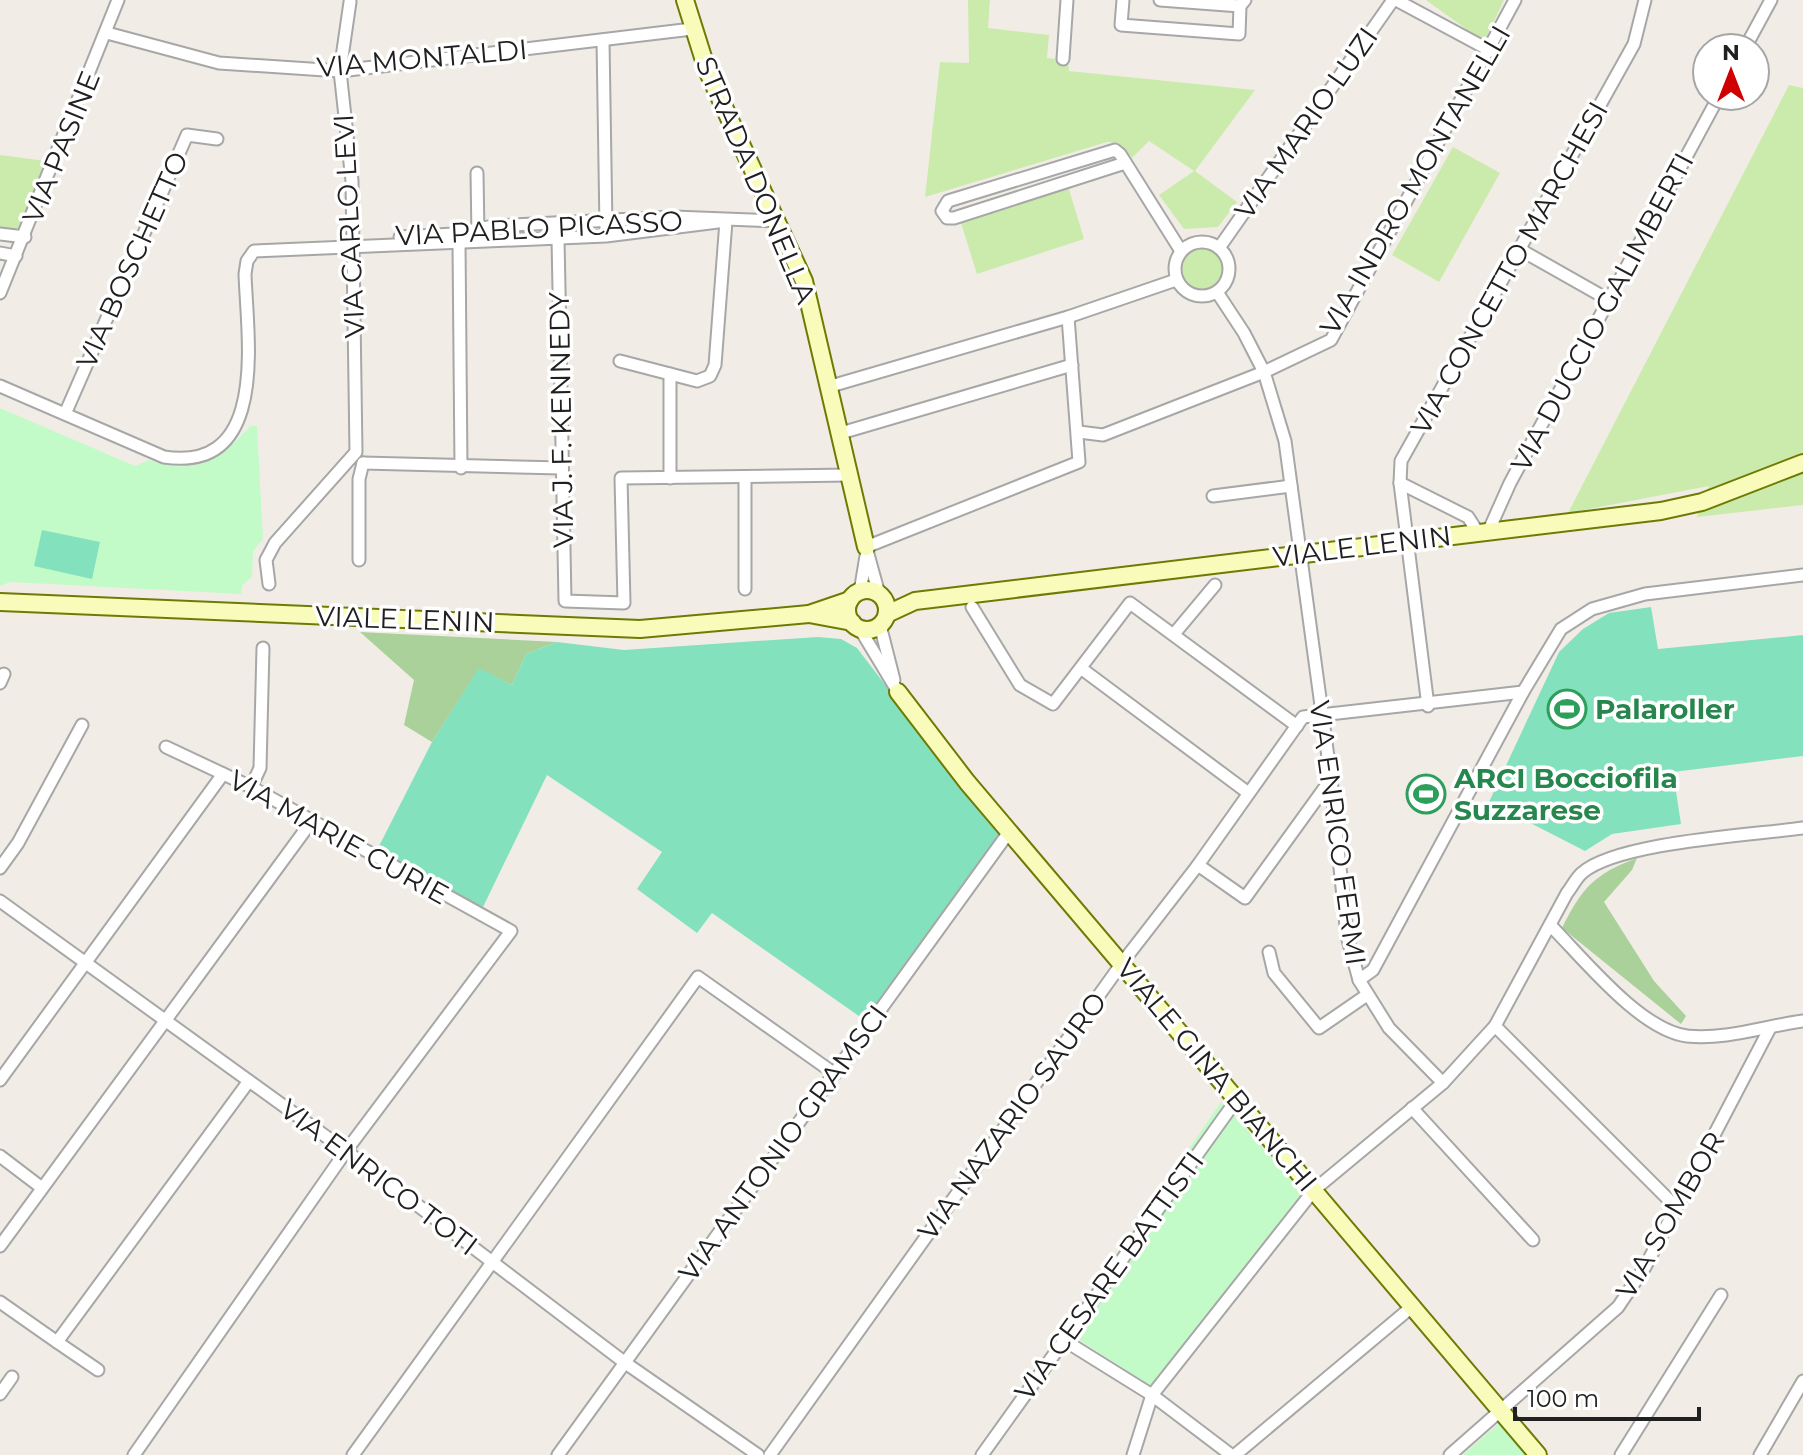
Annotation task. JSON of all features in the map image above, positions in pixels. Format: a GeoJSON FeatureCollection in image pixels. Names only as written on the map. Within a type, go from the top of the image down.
{"type":"FeatureCollection","features":[{"type":"Feature","properties":{"kind":"main road","name":"STRADA DONELLA"},"geometry":{"type":"LineString","coordinates":[[685,0],[692,29],[719,96],[806,286],[866,547]]}},
{"type":"Feature","properties":{"kind":"main road","name":"VIALE LENIN"},"geometry":{"type":"LineString","coordinates":[[809,614],[856,626],[882,608],[915,601],[1661,511],[1715,498],[1803,463]]}},
{"type":"Feature","properties":{"kind":"main road","name":"VIALE LENIN"},"geometry":{"type":"LineString","coordinates":[[0,602],[640,629],[809,614],[855,596],[882,608]]}},
{"type":"Feature","properties":{"kind":"main road"},"geometry":{"type":"LineString","coordinates":[[855,596],[847,612],[856,626]]}},
{"type":"Feature","properties":{"kind":"main road","name":"VIALE GINA BIANCHI"},"geometry":{"type":"LineString","coordinates":[[898,692],[1009,832],[1414,1305],[1538,1455]]}},
{"type":"Feature","properties":{"kind":"street","name":"VIA PASINE"},"geometry":{"type":"LineString","coordinates":[[0,293],[118,0]]}},
{"type":"Feature","properties":{"kind":"street"},"geometry":{"type":"LineString","coordinates":[[1063,59],[1067,0]]}},
{"type":"Feature","properties":{"kind":"street"},"geometry":{"type":"LineString","coordinates":[[1123,0],[1121,25],[1239,34],[1242,3],[1160,0]]}},
{"type":"Feature","properties":{"kind":"street"},"geometry":{"type":"LineString","coordinates":[[1395,0],[1491,51]]}},
{"type":"Feature","properties":{"kind":"street","name":"VIA MARIO LUZI"},"geometry":{"type":"LineString","coordinates":[[1219,248],[1395,0]]}},
{"type":"Feature","properties":{"kind":"street","name":"VIA INDRO MONTANELLI"},"geometry":{"type":"LineString","coordinates":[[1101,436],[1264,372],[1331,340],[1491,51],[1515,0]]}},
{"type":"Feature","properties":{"kind":"street","name":"VIA CONCETTO MARCHESI"},"geometry":{"type":"LineString","coordinates":[[1428,706],[1400,483],[1401,461],[1634,44],[1645,0]]}},
{"type":"Feature","properties":{"kind":"street"},"geometry":{"type":"LineString","coordinates":[[1754,32],[1771,0]]}},
{"type":"Feature","properties":{"kind":"street","name":"VIA CARLO LEVI"},"geometry":{"type":"LineString","coordinates":[[350,2],[340,71],[352,181],[356,452]]}},
{"type":"Feature","properties":{"kind":"street","name":"VIA MONTALDI"},"geometry":{"type":"LineString","coordinates":[[107,33],[219,63],[340,71],[692,29]]}},
{"type":"Feature","properties":{"kind":"street"},"geometry":{"type":"LineString","coordinates":[[603,40],[606,236]]}},
{"type":"Feature","properties":{"kind":"street","name":"VIA DUCCIO GALIMBERTI"},"geometry":{"type":"LineString","coordinates":[[1483,531],[1710,112]]}},
{"type":"Feature","properties":{"kind":"street","name":"VIA BOSCHETTO"},"geometry":{"type":"LineString","coordinates":[[65,414],[187,135],[217,139]]}},
{"type":"Feature","properties":{"kind":"street"},"geometry":{"type":"LineString","coordinates":[[1125,163],[954,218],[947,218],[942,211],[948,201],[1111,150],[1118,152],[1125,163],[1181,251]]}},
{"type":"Feature","properties":{"kind":"street"},"geometry":{"type":"LineString","coordinates":[[477,173],[478,236]]}},
{"type":"Feature","properties":{"kind":"street"},"geometry":{"type":"LineString","coordinates":[[558,238],[562,230],[599,227],[605,216]]}},
{"type":"Feature","properties":{"kind":"street","name":"VIA PABLO PICASSO"},"geometry":{"type":"LineString","coordinates":[[0,386],[164,457],[180,460],[200,455],[218,444],[236,427],[245,408],[249,380],[247,261],[254,251],[273,247],[459,243],[478,236],[605,216],[778,221]]}},
{"type":"Feature","properties":{"kind":"street"},"geometry":{"type":"LineString","coordinates":[[620,361],[697,381],[713,372],[726,221]]}},
{"type":"Feature","properties":{"kind":"street","name":"VIA PABLO PICASSO"},"geometry":{"type":"LineString","coordinates":[[353,245],[363,239],[606,236],[726,221]]}},
{"type":"Feature","properties":{"kind":"street"},"geometry":{"type":"LineString","coordinates":[[545,224],[555,231],[558,238]]}},
{"type":"Feature","properties":{"kind":"street"},"geometry":{"type":"LineString","coordinates":[[0,234],[25,237]]}},
{"type":"Feature","properties":{"kind":"street","name":"VIA J. F. KENNEDY"},"geometry":{"type":"LineString","coordinates":[[558,238],[565,601],[624,603],[621,478],[670,478]]}},
{"type":"Feature","properties":{"kind":"street"},"geometry":{"type":"LineString","coordinates":[[1204,242],[1219,248],[1229,271],[1217,292],[1194,295],[1176,280],[1175,265],[1181,251],[1204,242]]}},
{"type":"Feature","properties":{"kind":"street"},"geometry":{"type":"LineString","coordinates":[[459,243],[461,468]]}},
{"type":"Feature","properties":{"kind":"street"},"geometry":{"type":"LineString","coordinates":[[1519,249],[1609,300]]}},
{"type":"Feature","properties":{"kind":"street"},"geometry":{"type":"LineString","coordinates":[[0,253],[16,256]]}},
{"type":"Feature","properties":{"kind":"street"},"geometry":{"type":"LineString","coordinates":[[831,386],[1068,317],[1176,280]]}},
{"type":"Feature","properties":{"kind":"street","name":"VIA ENRICO FERMI"},"geometry":{"type":"LineString","coordinates":[[1217,292],[1244,333],[1264,372],[1283,430],[1331,779],[1347,936],[1359,980],[1389,1028],[1443,1083]]}},
{"type":"Feature","properties":{"kind":"street"},"geometry":{"type":"LineString","coordinates":[[1068,317],[1080,458]]}},
{"type":"Feature","properties":{"kind":"street"},"geometry":{"type":"LineString","coordinates":[[841,433],[1072,365]]}},
{"type":"Feature","properties":{"kind":"street"},"geometry":{"type":"LineString","coordinates":[[670,374],[670,478],[850,475]]}},
{"type":"Feature","properties":{"kind":"street"},"geometry":{"type":"LineString","coordinates":[[1079,432],[1101,436]]}},
{"type":"Feature","properties":{"kind":"street"},"geometry":{"type":"LineString","coordinates":[[866,547],[1075,466],[1101,436]]}},
{"type":"Feature","properties":{"kind":"street"},"geometry":{"type":"LineString","coordinates":[[269,584],[266,560],[275,543],[356,452],[363,463],[359,479],[359,560]]}},
{"type":"Feature","properties":{"kind":"street"},"geometry":{"type":"LineString","coordinates":[[363,463],[461,468],[561,468]]}},
{"type":"Feature","properties":{"kind":"street"},"geometry":{"type":"LineString","coordinates":[[745,478],[745,589]]}},
{"type":"Feature","properties":{"kind":"street"},"geometry":{"type":"LineString","coordinates":[[1400,483],[1468,517],[1483,531]]}},
{"type":"Feature","properties":{"kind":"street"},"geometry":{"type":"LineString","coordinates":[[1213,496],[1291,486]]}},
{"type":"Feature","properties":{"kind":"street"},"geometry":{"type":"LineString","coordinates":[[855,596],[866,547]]}},
{"type":"Feature","properties":{"kind":"street"},"geometry":{"type":"LineString","coordinates":[[866,547],[882,608],[898,692]]}},
{"type":"Feature","properties":{"kind":"street"},"geometry":{"type":"LineString","coordinates":[[1359,980],[1373,970],[1523,692],[1561,629],[1592,609],[1645,594],[1803,575]]}},
{"type":"Feature","properties":{"kind":"street"},"geometry":{"type":"LineString","coordinates":[[1174,634],[1215,585]]}},
{"type":"Feature","properties":{"kind":"street"},"geometry":{"type":"LineString","coordinates":[[972,607],[1020,685],[1053,704],[1130,603],[1297,726]]}},
{"type":"Feature","properties":{"kind":"street"},"geometry":{"type":"LineString","coordinates":[[856,626],[898,692]]}},
{"type":"Feature","properties":{"kind":"street"},"geometry":{"type":"LineString","coordinates":[[251,787],[260,768],[263,648]]}},
{"type":"Feature","properties":{"kind":"street"},"geometry":{"type":"LineString","coordinates":[[1082,669],[1247,792]]}},
{"type":"Feature","properties":{"kind":"street"},"geometry":{"type":"LineString","coordinates":[[1321,714],[1428,706],[1523,692]]}},
{"type":"Feature","properties":{"kind":"street","name":"VIA NAZARIO SAURO"},"geometry":{"type":"LineString","coordinates":[[770,1455],[1122,963],[1198,865],[1247,792],[1303,717],[1321,714]]}},
{"type":"Feature","properties":{"kind":"street"},"geometry":{"type":"LineString","coordinates":[[0,868],[18,843],[82,725]]}},
{"type":"Feature","properties":{"kind":"street","name":"VIA MARIE CURIE"},"geometry":{"type":"LineString","coordinates":[[166,747],[251,787],[511,931],[346,1151]]}},
{"type":"Feature","properties":{"kind":"street"},"geometry":{"type":"LineString","coordinates":[[0,1080],[223,774]]}},
{"type":"Feature","properties":{"kind":"street"},"geometry":{"type":"LineString","coordinates":[[1198,865],[1245,898],[1331,779]]}},
{"type":"Feature","properties":{"kind":"street"},"geometry":{"type":"LineString","coordinates":[[0,1246],[311,822]]}},
{"type":"Feature","properties":{"kind":"street"},"geometry":{"type":"LineString","coordinates":[[1133,1455],[1152,1395],[1314,1190],[1443,1083],[1495,1026],[1582,873],[1610,857],[1803,828]]}},
{"type":"Feature","properties":{"kind":"street","name":"VIA ANTONIO GRAMSCI"},"geometry":{"type":"LineString","coordinates":[[558,1455],[1009,832]]}},
{"type":"Feature","properties":{"kind":"street","name":"VIA ENRICO TOTI"},"geometry":{"type":"LineString","coordinates":[[0,901],[346,1151],[624,1362],[758,1455]]}},
{"type":"Feature","properties":{"kind":"street"},"geometry":{"type":"LineString","coordinates":[[1550,925],[1633,1006],[1664,1030],[1691,1036],[1770,1028],[1803,1021]]}},
{"type":"Feature","properties":{"kind":"street"},"geometry":{"type":"LineString","coordinates":[[1269,952],[1274,973],[1319,1028],[1367,995]]}},
{"type":"Feature","properties":{"kind":"street"},"geometry":{"type":"LineString","coordinates":[[353,1455],[698,977],[835,1074]]}},
{"type":"Feature","properties":{"kind":"street"},"geometry":{"type":"LineString","coordinates":[[1495,1026],[1676,1207]]}},
{"type":"Feature","properties":{"kind":"street","name":"VIA SOMBOR"},"geometry":{"type":"LineString","coordinates":[[1450,1455],[1618,1307],[1645,1267],[1767,1040],[1770,1028]]}},
{"type":"Feature","properties":{"kind":"street"},"geometry":{"type":"LineString","coordinates":[[57,1342],[249,1081]]}},
{"type":"Feature","properties":{"kind":"street","name":"VIA CESARE BATTISTI"},"geometry":{"type":"LineString","coordinates":[[982,1455],[1062,1339],[1237,1099]]}},
{"type":"Feature","properties":{"kind":"street"},"geometry":{"type":"LineString","coordinates":[[1412,1108],[1533,1240]]}},
{"type":"Feature","properties":{"kind":"street"},"geometry":{"type":"LineString","coordinates":[[134,1455],[346,1151]]}},
{"type":"Feature","properties":{"kind":"street"},"geometry":{"type":"LineString","coordinates":[[0,1156],[42,1188]]}},
{"type":"Feature","properties":{"kind":"street"},"geometry":{"type":"LineString","coordinates":[[1621,1455],[1721,1295]]}},
{"type":"Feature","properties":{"kind":"street"},"geometry":{"type":"LineString","coordinates":[[0,1302],[98,1370]]}},
{"type":"Feature","properties":{"kind":"street"},"geometry":{"type":"LineString","coordinates":[[1062,1339],[1152,1395],[1233,1455],[1414,1305]]}},
{"type":"Feature","properties":{"kind":"street"},"geometry":{"type":"LineString","coordinates":[[0,1394],[12,1377]]}},
{"type":"Feature","properties":{"kind":"street"},"geometry":{"type":"LineString","coordinates":[[1760,1455],[1803,1381]]}},
{"type":"Feature","properties":{"kind":"green space"},"geometry":{"type":"Polygon","coordinates":[[[968,0],[990,0],[988,28],[1049,35],[1047,58],[1068,60],[1069,71],[1255,90],[1195,171],[1237,202],[1218,227],[1184,229],[1159,195],[1194,171],[1149,141],[1132,158],[1118,143],[1107,142],[925,197],[940,62],[969,63],[968,0]]]}},
{"type":"Feature","properties":{"kind":"green space"},"geometry":{"type":"Polygon","coordinates":[[[1426,0],[1504,0],[1484,42],[1426,0]]]}},
{"type":"Feature","properties":{"kind":"green space"},"geometry":{"type":"Polygon","coordinates":[[[1789,85],[1803,88],[1803,505],[1697,517],[1709,486],[1568,513],[1789,85]]]}},
{"type":"Feature","properties":{"kind":"green space"},"geometry":{"type":"Polygon","coordinates":[[[1453,147],[1500,173],[1439,282],[1392,255],[1453,147]]]}},
{"type":"Feature","properties":{"kind":"green space"},"geometry":{"type":"Polygon","coordinates":[[[0,155],[46,161],[17,233],[0,231],[0,155]]]}},
{"type":"Feature","properties":{"kind":"green space"},"geometry":{"type":"Polygon","coordinates":[[[1068,186],[1084,239],[977,274],[960,220],[1068,186]]]}},
{"type":"Feature","properties":{"kind":"green space"},"geometry":{"type":"Polygon","coordinates":[[[1203,246],[1219,253],[1226,269],[1219,285],[1203,292],[1187,285],[1180,269],[1187,253],[1203,246]]]}},
{"type":"Feature","properties":{"kind":"green space"},"geometry":{"type":"Polygon","coordinates":[[[0,408],[135,466],[149,460],[179,466],[205,462],[228,448],[250,426],[257,426],[263,539],[253,551],[252,577],[242,585],[241,594],[10,582],[0,586],[0,408]]]}},
{"type":"Feature","properties":{"kind":"green space"},"geometry":{"type":"Polygon","coordinates":[[[42,530],[100,542],[92,579],[34,566],[42,530]]]}},
{"type":"Feature","properties":{"kind":"green space"},"geometry":{"type":"Polygon","coordinates":[[[1651,607],[1658,649],[1803,635],[1803,756],[1673,772],[1681,824],[1612,834],[1585,851],[1489,802],[1559,652],[1583,629],[1609,613],[1651,607]]]}},
{"type":"Feature","properties":{"kind":"green space"},"geometry":{"type":"Polygon","coordinates":[[[360,632],[557,642],[526,654],[512,685],[479,669],[432,742],[404,725],[414,680],[360,632]]]}},
{"type":"Feature","properties":{"kind":"green space"},"geometry":{"type":"Polygon","coordinates":[[[818,637],[841,639],[857,648],[1001,836],[866,1021],[712,913],[697,933],[637,889],[662,852],[547,775],[483,907],[376,852],[432,742],[479,668],[512,685],[526,654],[557,642],[624,650],[818,637]]]}},
{"type":"Feature","properties":{"kind":"green space"},"geometry":{"type":"Polygon","coordinates":[[[1637,858],[1632,870],[1604,902],[1654,981],[1686,1016],[1681,1024],[1562,928],[1576,902],[1591,884],[1610,870],[1637,858]]]}},
{"type":"Feature","properties":{"kind":"green space"},"geometry":{"type":"Polygon","coordinates":[[[1221,1102],[1303,1191],[1153,1388],[1064,1330],[1221,1102]]]}},
{"type":"Feature","properties":{"kind":"green space"},"geometry":{"type":"Polygon","coordinates":[[[1507,1416],[1538,1455],[1463,1455],[1507,1416]]]}},
{"type":"Feature","properties":{"kind":"place","name":"Palaroller"},"geometry":{"type":"Point","coordinates":[1567,709]}},
{"type":"Feature","properties":{"kind":"place","name":"ARCI Bocciofila Suzzarese"},"geometry":{"type":"Point","coordinates":[1426,794]}}]}
